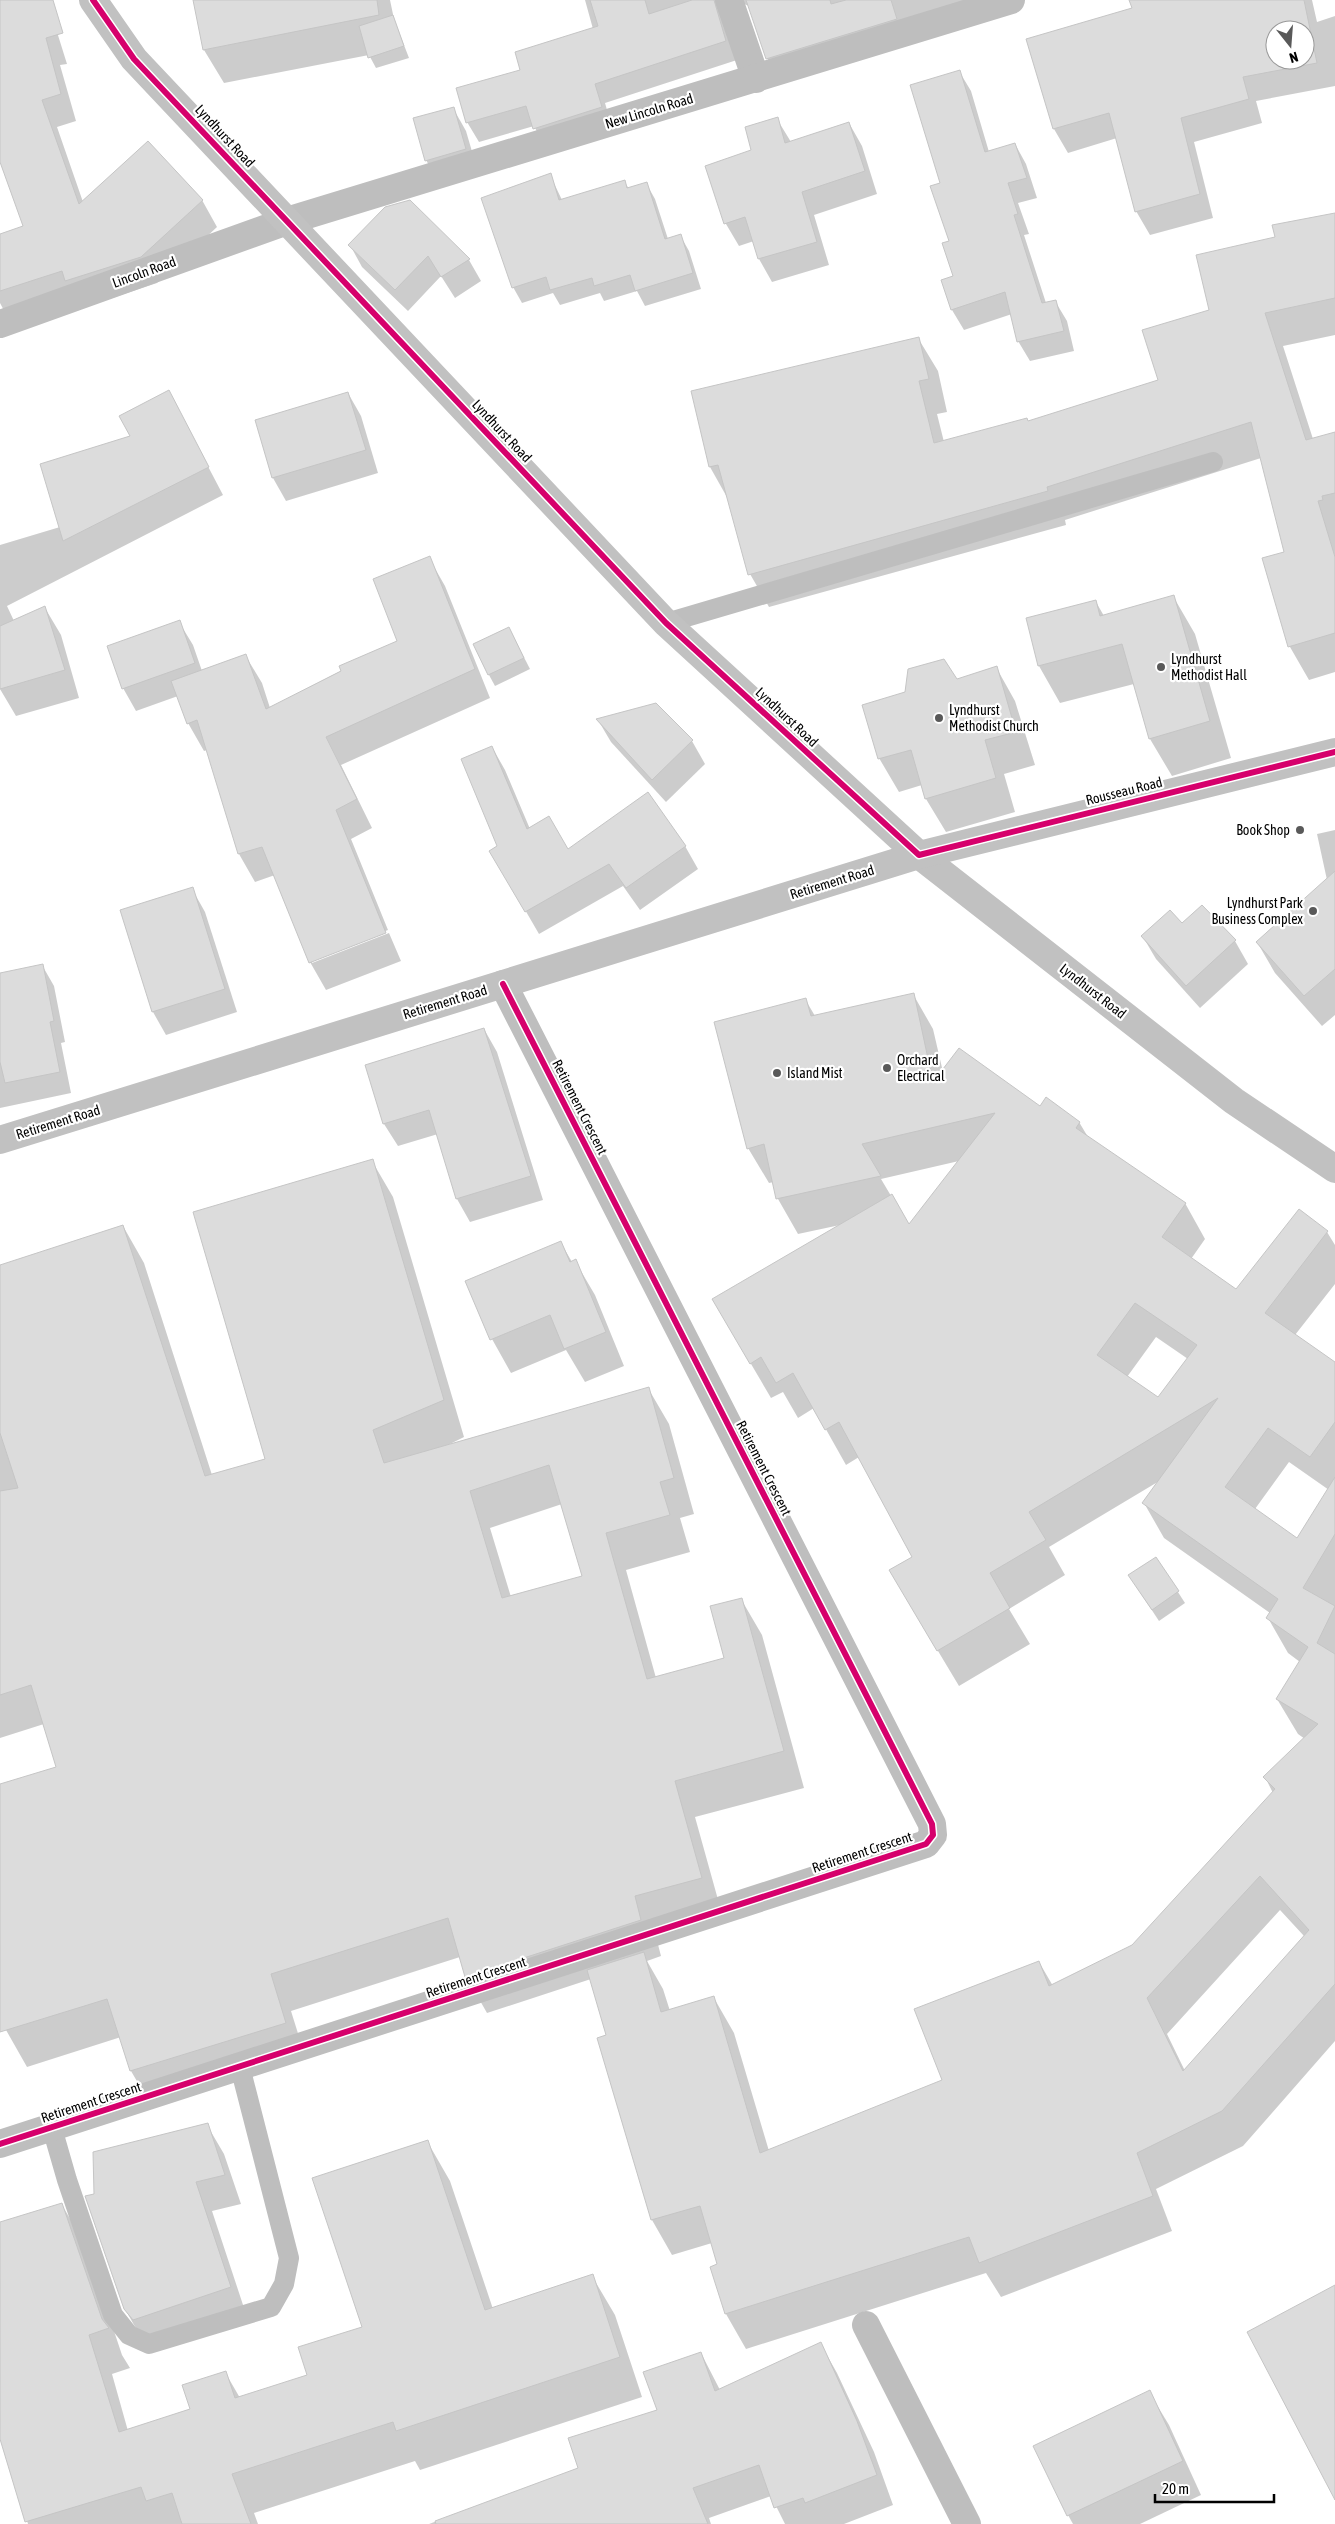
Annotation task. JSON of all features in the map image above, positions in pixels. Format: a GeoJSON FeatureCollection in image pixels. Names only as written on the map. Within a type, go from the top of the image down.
{"type":"FeatureCollection","features":[{"type":"Feature","properties":{"kind":"street","name":"Lyndhurst Road"},"geometry":{"type":"LineString","coordinates":[[93,0],[134,59],[666,623],[919,855],[1234,1101],[1335,1169]]}},
{"type":"Feature","properties":{"kind":"street"},"geometry":{"type":"LineString","coordinates":[[729,0],[756,79]]}},
{"type":"Feature","properties":{"kind":"street","name":"New Lincoln Road"},"geometry":{"type":"LineString","coordinates":[[287,221],[1011,0]]}},
{"type":"Feature","properties":{"kind":"street","name":"Lincoln Road"},"geometry":{"type":"LineString","coordinates":[[0,324],[287,221]]}},
{"type":"Feature","properties":{"kind":"street","name":"Rousseau Road"},"geometry":{"type":"LineString","coordinates":[[919,855],[1335,752]]}},
{"type":"Feature","properties":{"kind":"street","name":"Retirement Road"},"geometry":{"type":"LineString","coordinates":[[0,1140],[919,855]]}},
{"type":"Feature","properties":{"kind":"street","name":"Retirement Crescent"},"geometry":{"type":"LineString","coordinates":[[0,2144],[926,1844],[933,1835],[932,1824],[503,984]]}},
{"type":"Feature","properties":{"kind":"street"},"geometry":{"type":"LineString","coordinates":[[866,2325],[967,2524]]}},
{"type":"Feature","properties":{"kind":"lane"},"geometry":{"type":"LineString","coordinates":[[666,623],[1213,462]]}},
{"type":"Feature","properties":{"kind":"lane"},"geometry":{"type":"LineString","coordinates":[[52,2128],[67,2180],[113,2315],[129,2335],[149,2344],[272,2307],[284,2284],[289,2258],[240,2067]]}},
{"type":"Feature","properties":{"kind":"building"},"geometry":{"type":"Polygon","coordinates":[[[0,0],[53,0],[63,33],[46,38],[61,94],[42,100],[79,204],[148,141],[203,200],[141,257],[65,281],[62,271],[0,291],[0,234],[23,226],[0,162],[0,0]]]}},
{"type":"Feature","properties":{"kind":"building"},"geometry":{"type":"Polygon","coordinates":[[[193,0],[377,0],[379,15],[203,50],[193,0]]]}},
{"type":"Feature","properties":{"kind":"building"},"geometry":{"type":"Polygon","coordinates":[[[590,0],[645,0],[649,14],[692,0],[714,0],[726,41],[595,84],[602,107],[533,129],[526,106],[466,123],[456,88],[520,70],[515,52],[598,26],[590,0]]]}},
{"type":"Feature","properties":{"kind":"building"},"geometry":{"type":"Polygon","coordinates":[[[746,0],[830,0],[831,4],[846,0],[891,0],[897,19],[766,59],[746,0]]]}},
{"type":"Feature","properties":{"kind":"building"},"geometry":{"type":"Polygon","coordinates":[[[1129,0],[1304,0],[1308,20],[1265,20],[1265,70],[1280,70],[1243,77],[1249,99],[1181,118],[1200,194],[1135,212],[1109,113],[1053,129],[1026,39],[1132,8],[1129,0]]]}},
{"type":"Feature","properties":{"kind":"building"},"geometry":{"type":"Polygon","coordinates":[[[393,15],[404,46],[368,58],[359,26],[393,15]]]}},
{"type":"Feature","properties":{"kind":"building"},"geometry":{"type":"Polygon","coordinates":[[[960,70],[985,152],[1015,143],[1027,178],[1008,183],[1018,214],[1014,215],[1042,303],[1056,300],[1064,331],[1017,342],[1005,292],[951,310],[941,280],[953,276],[942,243],[949,241],[930,186],[940,183],[910,85],[960,70]]]}},
{"type":"Feature","properties":{"kind":"building"},"geometry":{"type":"Polygon","coordinates":[[[454,107],[466,149],[425,161],[413,118],[454,107]]]}},
{"type":"Feature","properties":{"kind":"building"},"geometry":{"type":"Polygon","coordinates":[[[778,117],[785,143],[849,122],[865,171],[802,192],[817,242],[758,259],[745,217],[724,224],[705,166],[751,150],[745,127],[778,117]]]}},
{"type":"Feature","properties":{"kind":"building"},"geometry":{"type":"Polygon","coordinates":[[[551,173],[559,200],[625,180],[627,188],[647,182],[665,239],[681,234],[693,273],[635,291],[630,275],[594,286],[592,278],[550,290],[546,277],[512,288],[481,198],[551,173]]]}},
{"type":"Feature","properties":{"kind":"building"},"geometry":{"type":"Polygon","coordinates":[[[410,200],[470,259],[441,277],[428,256],[395,290],[348,245],[385,207],[410,200]]]}},
{"type":"Feature","properties":{"kind":"building"},"geometry":{"type":"Polygon","coordinates":[[[1335,213],[1335,298],[1265,313],[1306,440],[1335,432],[1335,493],[1322,496],[1323,500],[1318,501],[1335,557],[1335,633],[1288,647],[1262,558],[1284,552],[1251,422],[1047,487],[1048,491],[748,575],[718,465],[709,467],[691,391],[919,337],[929,379],[919,381],[934,443],[1027,418],[1028,421],[1158,380],[1142,330],[1209,310],[1196,255],[1275,237],[1272,225],[1335,213]]]}},
{"type":"Feature","properties":{"kind":"building"},"geometry":{"type":"Polygon","coordinates":[[[169,390],[209,467],[63,541],[40,464],[130,436],[119,416],[169,390]]]}},
{"type":"Feature","properties":{"kind":"building"},"geometry":{"type":"Polygon","coordinates":[[[348,392],[366,450],[272,478],[255,420],[348,392]]]}},
{"type":"Feature","properties":{"kind":"building"},"geometry":{"type":"Polygon","coordinates":[[[430,556],[475,669],[326,737],[357,799],[336,810],[386,933],[309,963],[262,847],[238,854],[197,720],[187,724],[171,681],[246,654],[266,709],[341,671],[339,666],[397,641],[373,579],[430,556]]]}},
{"type":"Feature","properties":{"kind":"building","name":"Lyndhurst Methodist Hall"},"geometry":{"type":"Polygon","coordinates":[[[1174,595],[1210,721],[1149,739],[1122,644],[1038,666],[1026,618],[1096,600],[1100,616],[1174,595]]]}},
{"type":"Feature","properties":{"kind":"building"},"geometry":{"type":"Polygon","coordinates":[[[45,606],[65,670],[0,689],[0,626],[45,606]]]}},
{"type":"Feature","properties":{"kind":"building"},"geometry":{"type":"Polygon","coordinates":[[[180,620],[195,663],[122,689],[107,646],[180,620]]]}},
{"type":"Feature","properties":{"kind":"building"},"geometry":{"type":"Polygon","coordinates":[[[509,627],[524,658],[488,675],[473,644],[509,627]]]}},
{"type":"Feature","properties":{"kind":"building","name":"Lyndhurst Methodist Church"},"geometry":{"type":"Polygon","coordinates":[[[944,659],[957,679],[997,666],[1016,732],[985,740],[996,778],[925,799],[911,750],[878,759],[862,705],[905,692],[908,669],[944,659]]]}},
{"type":"Feature","properties":{"kind":"building"},"geometry":{"type":"Polygon","coordinates":[[[656,703],[693,740],[652,780],[596,719],[656,703]]]}},
{"type":"Feature","properties":{"kind":"building"},"geometry":{"type":"Polygon","coordinates":[[[492,746],[527,829],[549,816],[568,849],[648,792],[686,846],[626,888],[609,864],[525,912],[489,851],[497,846],[461,759],[492,746]]]}},
{"type":"Feature","properties":{"kind":"building","name":"Lyndhurst Park Business Complex"},"geometry":{"type":"Polygon","coordinates":[[[1335,871],[1335,969],[1304,996],[1256,942],[1335,871]]]}},
{"type":"Feature","properties":{"kind":"building"},"geometry":{"type":"Polygon","coordinates":[[[193,887],[225,989],[152,1012],[120,910],[193,887]]]}},
{"type":"Feature","properties":{"kind":"building"},"geometry":{"type":"Polygon","coordinates":[[[1202,905],[1236,940],[1186,986],[1141,936],[1170,910],[1182,923],[1202,905]]]}},
{"type":"Feature","properties":{"kind":"building"},"geometry":{"type":"Polygon","coordinates":[[[43,964],[54,1021],[50,1022],[60,1072],[5,1083],[0,1062],[0,973],[43,964]]]}},
{"type":"Feature","properties":{"kind":"building"},"geometry":{"type":"Polygon","coordinates":[[[914,993],[933,1082],[959,1048],[1040,1106],[1046,1097],[1080,1122],[1076,1128],[1186,1203],[1162,1237],[1236,1289],[1299,1209],[1328,1231],[1265,1313],[1335,1362],[1335,1422],[1310,1457],[1268,1428],[1225,1487],[1297,1538],[1335,1477],[1335,1534],[1303,1588],[1335,1606],[1317,1643],[1335,1654],[1335,1984],[1222,2111],[1137,2153],[1153,2196],[979,2263],[969,2237],[725,2314],[710,2267],[717,2264],[700,2206],[651,2220],[597,2038],[606,2035],[587,1970],[644,1952],[661,2012],[714,1996],[760,2153],[942,2080],[914,2009],[1039,1961],[1049,1986],[1132,1945],[1275,1789],[1263,1777],[1318,1724],[1276,1699],[1308,1647],[1266,1618],[1278,1599],[1142,1503],[1218,1398],[1029,1512],[1046,1540],[990,1573],[1010,1608],[937,1651],[889,1570],[912,1557],[839,1422],[825,1430],[793,1373],[776,1383],[761,1357],[750,1364],[712,1299],[892,1194],[909,1224],[995,1113],[862,1144],[881,1176],[776,1199],[764,1144],[747,1149],[714,1022],[806,998],[811,1016],[914,993]],[[1135,1303],[1097,1355],[1158,1397],[1197,1345],[1135,1303]],[[1260,1876],[1147,1998],[1183,2071],[1309,1930],[1260,1876]]]}},
{"type":"Feature","properties":{"kind":"building"},"geometry":{"type":"Polygon","coordinates":[[[484,1028],[531,1176],[456,1199],[429,1110],[383,1124],[365,1065],[484,1028]]]}},
{"type":"Feature","properties":{"kind":"building"},"geometry":{"type":"Polygon","coordinates":[[[373,1159],[444,1400],[373,1430],[384,1463],[649,1387],[674,1478],[660,1482],[670,1515],[606,1533],[647,1679],[724,1658],[710,1606],[742,1598],[784,1751],[675,1781],[702,1878],[635,1896],[641,1920],[465,1977],[448,1918],[271,1974],[286,2023],[130,2071],[107,1999],[0,2032],[0,1784],[56,1767],[31,1685],[0,1695],[0,1491],[18,1488],[0,1433],[0,1265],[123,1225],[205,1476],[265,1459],[193,1212],[373,1159]],[[549,1465],[470,1491],[502,1598],[582,1576],[549,1465]]]}},
{"type":"Feature","properties":{"kind":"building"},"geometry":{"type":"Polygon","coordinates":[[[561,1241],[570,1262],[576,1259],[606,1332],[564,1349],[550,1315],[490,1340],[465,1281],[561,1241]]]}},
{"type":"Feature","properties":{"kind":"building"},"geometry":{"type":"Polygon","coordinates":[[[1156,1557],[1179,1591],[1152,1610],[1128,1575],[1156,1557]]]}},
{"type":"Feature","properties":{"kind":"building"},"geometry":{"type":"Polygon","coordinates":[[[208,2123],[225,2175],[196,2182],[231,2287],[133,2320],[124,2309],[85,2196],[94,2194],[93,2152],[208,2123]]]}},
{"type":"Feature","properties":{"kind":"building"},"geometry":{"type":"Polygon","coordinates":[[[428,2140],[485,2310],[593,2274],[620,2357],[396,2431],[393,2422],[232,2474],[251,2524],[182,2524],[172,2493],[146,2501],[141,2487],[25,2522],[0,2439],[0,2222],[62,2203],[102,2319],[109,2328],[89,2335],[119,2432],[190,2409],[182,2385],[226,2371],[235,2398],[307,2375],[298,2347],[362,2327],[312,2178],[428,2140]]]}},
{"type":"Feature","properties":{"kind":"building"},"geometry":{"type":"Polygon","coordinates":[[[1335,2285],[1335,2500],[1247,2332],[1335,2285]]]}},
{"type":"Feature","properties":{"kind":"building"},"geometry":{"type":"Polygon","coordinates":[[[821,2342],[857,2421],[877,2475],[805,2503],[803,2498],[774,2508],[759,2465],[693,2488],[708,2524],[436,2524],[435,2521],[578,2468],[568,2438],[657,2410],[643,2372],[701,2352],[715,2391],[821,2342]]]}},
{"type":"Feature","properties":{"kind":"building"},"geometry":{"type":"Polygon","coordinates":[[[1150,2390],[1183,2461],[1067,2516],[1033,2446],[1150,2390]]]}},
{"type":"Feature","properties":{"kind":"cycle path"},"geometry":{"type":"LineString","coordinates":[[93,0],[134,59],[666,623],[919,855],[1335,752]]}},
{"type":"Feature","properties":{"kind":"cycle path"},"geometry":{"type":"LineString","coordinates":[[0,2144],[926,1844],[933,1835],[932,1824],[503,984]]}},
{"type":"Feature","properties":{"kind":"place","name":"Lyndhurst Methodist Hall"},"geometry":{"type":"Point","coordinates":[1161,667]}},
{"type":"Feature","properties":{"kind":"place","name":"Lyndhurst Methodist Church"},"geometry":{"type":"Point","coordinates":[939,718]}},
{"type":"Feature","properties":{"kind":"place","name":"Book Shop"},"geometry":{"type":"Point","coordinates":[1300,830]}},
{"type":"Feature","properties":{"kind":"place","name":"Lyndhurst Park Business Complex"},"geometry":{"type":"Point","coordinates":[1313,911]}},
{"type":"Feature","properties":{"kind":"place","name":"Orchard Electrical"},"geometry":{"type":"Point","coordinates":[887,1068]}},
{"type":"Feature","properties":{"kind":"place","name":"Island Mist"},"geometry":{"type":"Point","coordinates":[777,1073]}}]}
